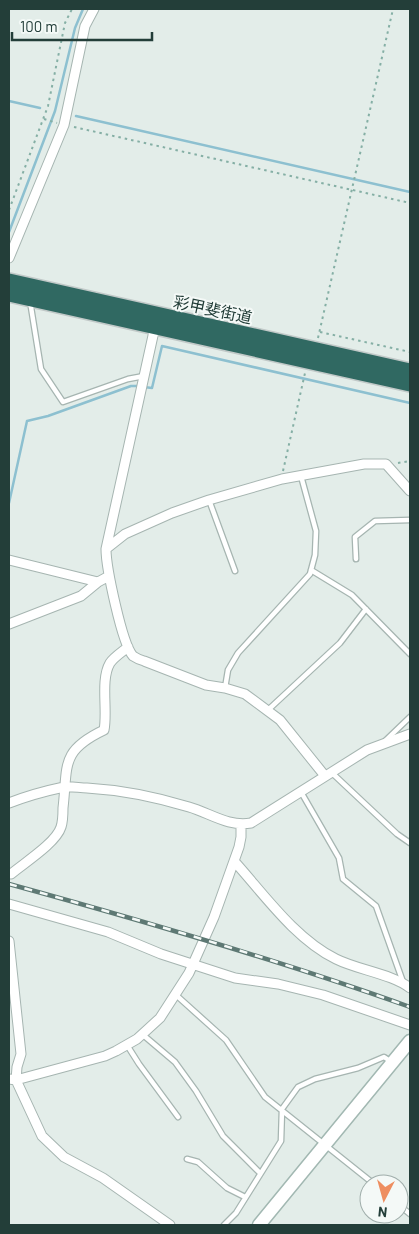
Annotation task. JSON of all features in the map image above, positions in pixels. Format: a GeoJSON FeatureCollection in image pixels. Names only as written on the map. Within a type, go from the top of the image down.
{"type":"FeatureCollection","features":[{"type":"Feature","properties":{"kind":"highway","name":"彩甲斐街道"},"geometry":{"type":"LineString","coordinates":[[9,281],[156,321],[410,384]]}},
{"type":"Feature","properties":{"kind":"highway","name":"彩甲斐街道"},"geometry":{"type":"LineString","coordinates":[[9,294],[315,349],[410,371]]}},
{"type":"Feature","properties":{"kind":"street"},"geometry":{"type":"LineString","coordinates":[[9,258],[64,125],[85,26],[94,9]]}},
{"type":"Feature","properties":{"kind":"street"},"geometry":{"type":"LineString","coordinates":[[156,321],[106,550],[106,562],[114,600],[128,647],[134,656],[144,661],[206,685],[245,694],[280,720],[328,774]]}},
{"type":"Feature","properties":{"kind":"street"},"geometry":{"type":"LineString","coordinates":[[106,550],[125,534],[172,513],[282,479],[364,464],[386,464],[410,491]]}},
{"type":"Feature","properties":{"kind":"street"},"geometry":{"type":"LineString","coordinates":[[9,560],[98,582]]}},
{"type":"Feature","properties":{"kind":"street"},"geometry":{"type":"LineString","coordinates":[[9,624],[82,596],[98,582],[109,576]]}},
{"type":"Feature","properties":{"kind":"street"},"geometry":{"type":"LineString","coordinates":[[11,874],[53,839],[61,828],[66,787],[65,775],[70,759],[75,747],[86,738],[104,730],[106,682],[110,664],[128,647]]}},
{"type":"Feature","properties":{"kind":"street"},"geometry":{"type":"LineString","coordinates":[[9,803],[66,787],[102,789],[142,795],[190,808],[229,823],[251,823],[367,750],[410,734]]}},
{"type":"Feature","properties":{"kind":"street"},"geometry":{"type":"LineString","coordinates":[[13,1080],[105,1056],[127,1045],[160,1018],[176,995],[193,964],[214,917],[241,837],[241,824]]}},
{"type":"Feature","properties":{"kind":"street"},"geometry":{"type":"LineString","coordinates":[[234,861],[276,908],[317,947],[335,958],[407,985]]}},
{"type":"Feature","properties":{"kind":"street"},"geometry":{"type":"LineString","coordinates":[[9,904],[108,932],[161,954],[235,978],[278,984],[323,996],[410,1025]]}},
{"type":"Feature","properties":{"kind":"street"},"geometry":{"type":"LineString","coordinates":[[9,941],[21,1054],[13,1080]]}},
{"type":"Feature","properties":{"kind":"street"},"geometry":{"type":"LineString","coordinates":[[259,1225],[410,1041]]}},
{"type":"Feature","properties":{"kind":"street"},"geometry":{"type":"LineString","coordinates":[[13,1080],[42,1136],[64,1157],[104,1178],[170,1225]]}},
{"type":"Feature","properties":{"kind":"lane"},"geometry":{"type":"LineString","coordinates":[[29,299],[41,369],[63,402],[128,379],[144,378]]}},
{"type":"Feature","properties":{"kind":"lane"},"geometry":{"type":"LineString","coordinates":[[225,688],[228,670],[238,653],[310,574],[315,555],[316,531],[301,476]]}},
{"type":"Feature","properties":{"kind":"lane"},"geometry":{"type":"LineString","coordinates":[[209,500],[235,571]]}},
{"type":"Feature","properties":{"kind":"lane"},"geometry":{"type":"LineString","coordinates":[[356,559],[355,537],[374,521],[410,520]]}},
{"type":"Feature","properties":{"kind":"lane"},"geometry":{"type":"LineString","coordinates":[[311,570],[352,594],[410,654]]}},
{"type":"Feature","properties":{"kind":"lane"},"geometry":{"type":"LineString","coordinates":[[268,710],[340,643],[366,609]]}},
{"type":"Feature","properties":{"kind":"lane"},"geometry":{"type":"LineString","coordinates":[[383,743],[410,717]]}},
{"type":"Feature","properties":{"kind":"lane"},"geometry":{"type":"LineString","coordinates":[[328,774],[410,843]]}},
{"type":"Feature","properties":{"kind":"lane"},"geometry":{"type":"LineString","coordinates":[[301,791],[339,858],[343,879],[376,906],[407,985]]}},
{"type":"Feature","properties":{"kind":"lane"},"geometry":{"type":"LineString","coordinates":[[176,995],[226,1040],[265,1097],[362,1174]]}},
{"type":"Feature","properties":{"kind":"lane"},"geometry":{"type":"LineString","coordinates":[[142,1034],[175,1062],[196,1091],[223,1136],[260,1173]]}},
{"type":"Feature","properties":{"kind":"lane"},"geometry":{"type":"LineString","coordinates":[[127,1045],[178,1118]]}},
{"type":"Feature","properties":{"kind":"lane"},"geometry":{"type":"LineString","coordinates":[[224,1225],[236,1213],[281,1141],[282,1109],[298,1087],[315,1079],[358,1068],[384,1057],[393,1063]]}},
{"type":"Feature","properties":{"kind":"lane"},"geometry":{"type":"LineString","coordinates":[[187,1159],[198,1162],[227,1188],[245,1197]]}},
{"type":"Feature","properties":{"kind":"path"},"geometry":{"type":"LineString","coordinates":[[9,210],[44,119],[66,23],[72,9]]}},
{"type":"Feature","properties":{"kind":"path"},"geometry":{"type":"LineString","coordinates":[[315,349],[393,9]]}},
{"type":"Feature","properties":{"kind":"path"},"geometry":{"type":"LineString","coordinates":[[44,119],[410,203]]}},
{"type":"Feature","properties":{"kind":"path"},"geometry":{"type":"LineString","coordinates":[[320,332],[410,352]]}},
{"type":"Feature","properties":{"kind":"path"},"geometry":{"type":"LineString","coordinates":[[282,479],[305,372]]}},
{"type":"Feature","properties":{"kind":"waterway"},"geometry":{"type":"LineString","coordinates":[[9,232],[55,111],[75,28],[83,9]]}},
{"type":"Feature","properties":{"kind":"waterway"},"geometry":{"type":"LineString","coordinates":[[9,101],[40,108]]}},
{"type":"Feature","properties":{"kind":"waterway"},"geometry":{"type":"LineString","coordinates":[[76,116],[410,192]]}},
{"type":"Feature","properties":{"kind":"waterway"},"geometry":{"type":"LineString","coordinates":[[144,387],[152,388],[162,346],[410,403]]}},
{"type":"Feature","properties":{"kind":"waterway"},"geometry":{"type":"LineString","coordinates":[[9,503],[27,421],[48,416],[131,386],[139,386]]}},
{"type":"Feature","properties":{"kind":"railway"},"geometry":{"type":"LineString","coordinates":[[9,884],[211,942],[311,973],[410,1007]]}}]}
